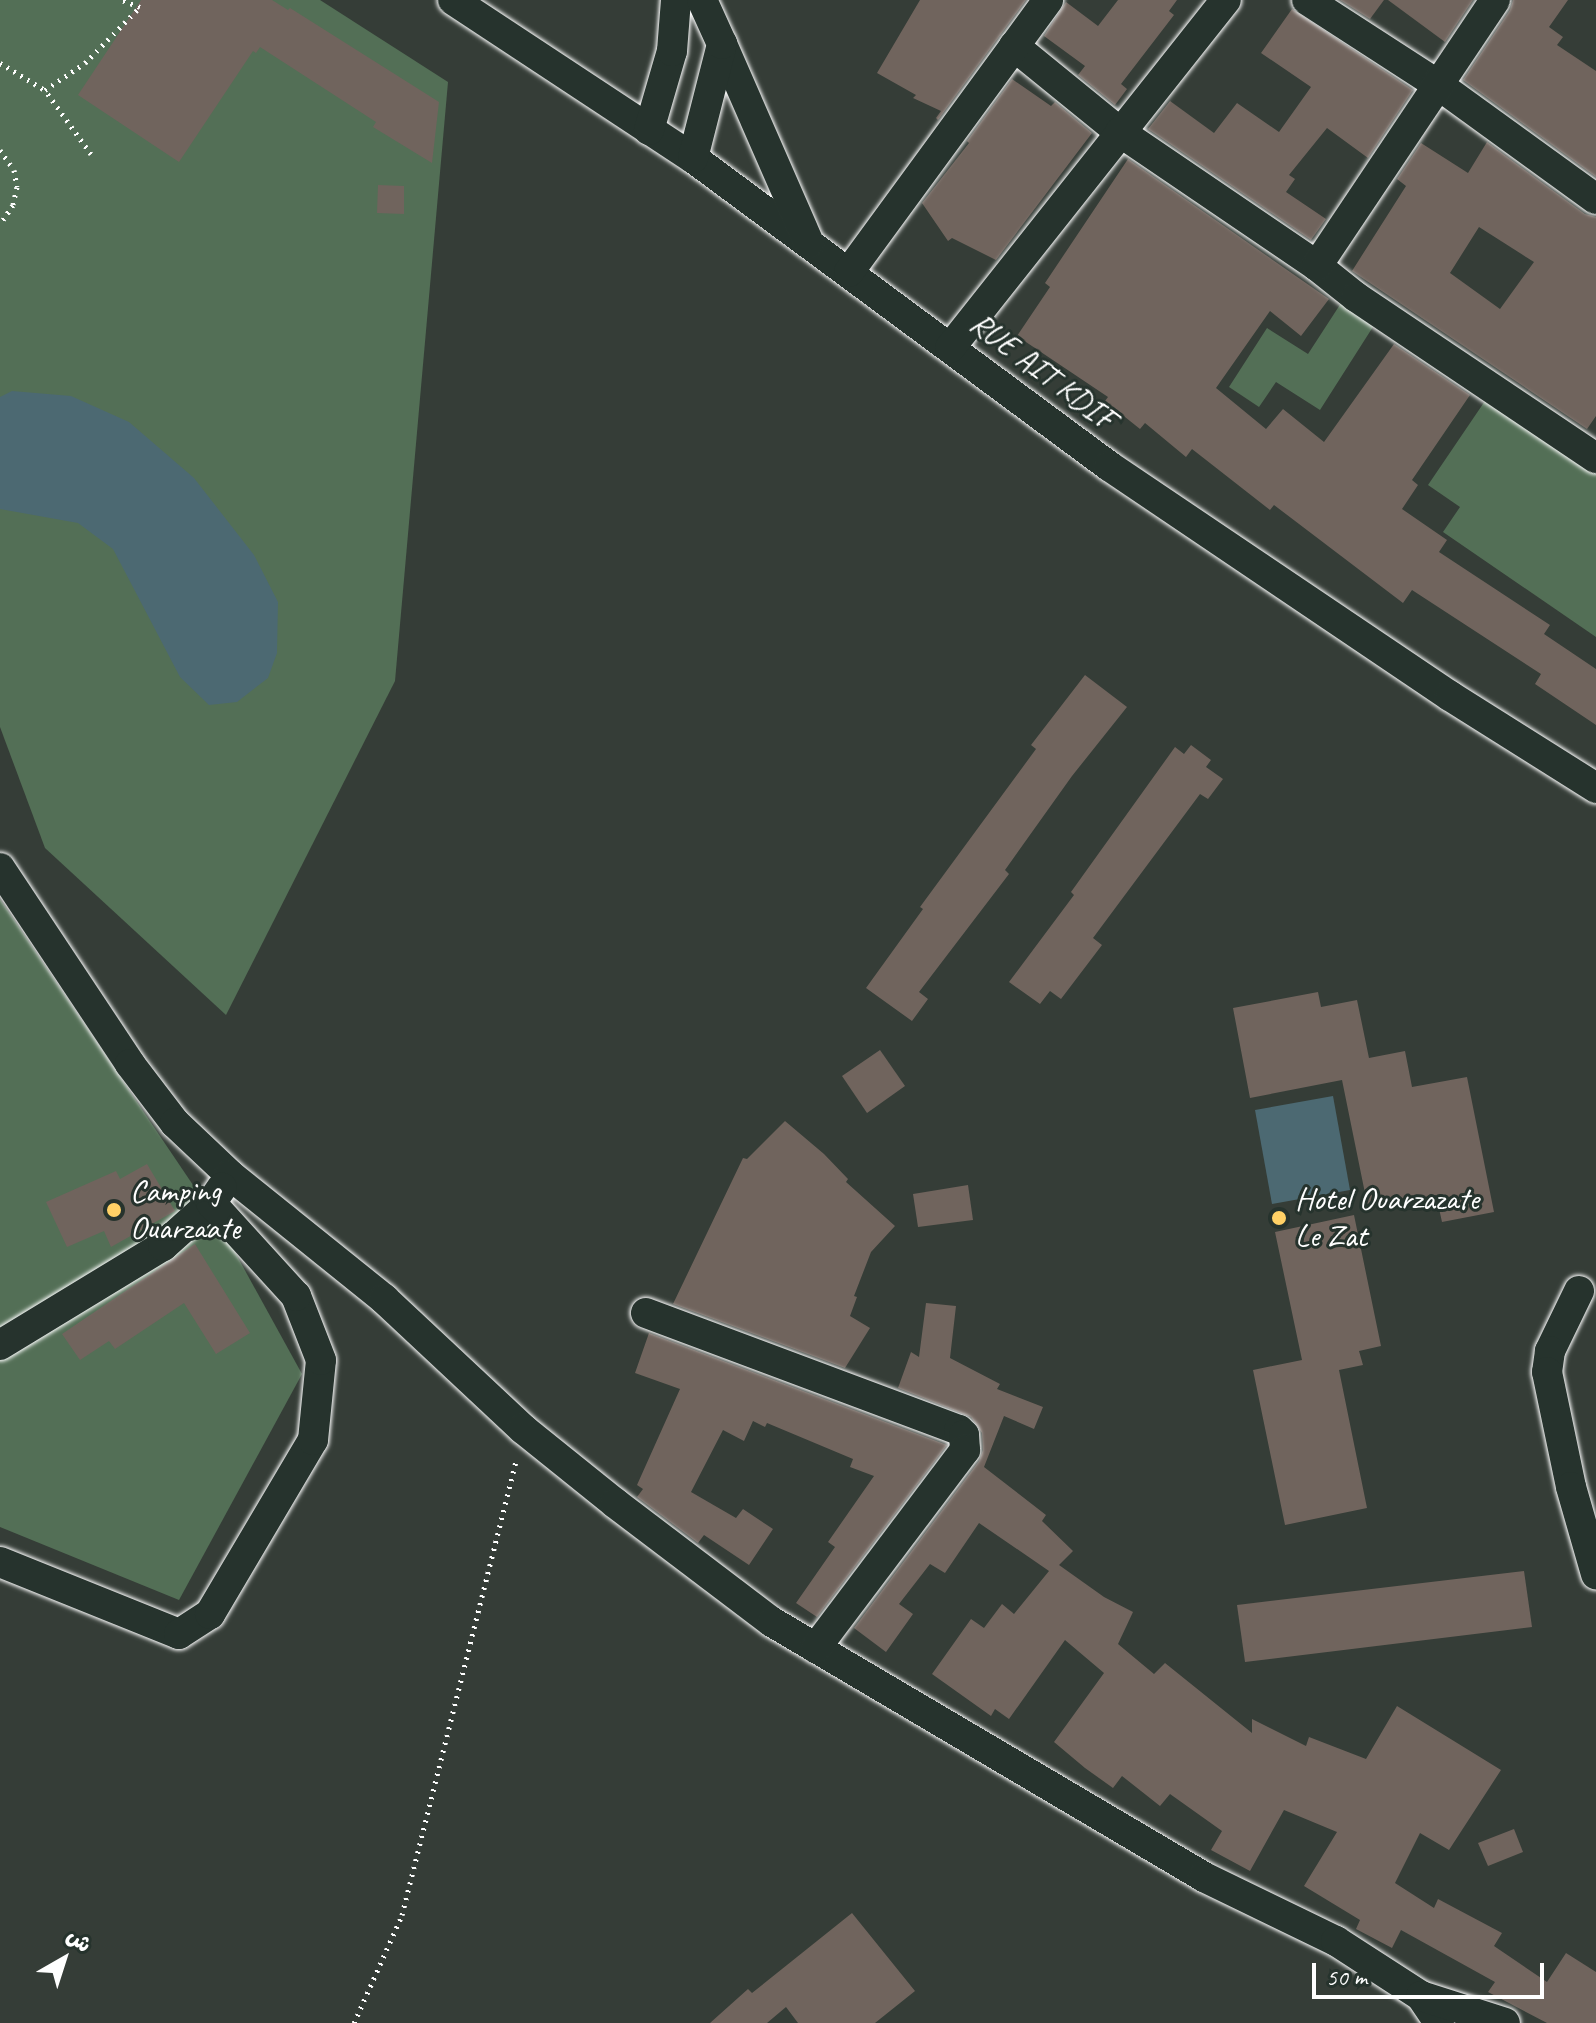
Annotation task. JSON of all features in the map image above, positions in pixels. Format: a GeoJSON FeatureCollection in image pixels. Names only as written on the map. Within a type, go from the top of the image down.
{"type":"FeatureCollection","features":[{"type":"Feature","properties":{"kind":"street","name":"RUE AIT KDIF"},"geometry":{"type":"LineString","coordinates":[[453,0],[693,158],[1122,475],[1450,696],[1596,788]]}},
{"type":"Feature","properties":{"kind":"street"},"geometry":{"type":"LineString","coordinates":[[849,272],[1048,0]]}},
{"type":"Feature","properties":{"kind":"street"},"geometry":{"type":"LineString","coordinates":[[950,348],[1226,0]]}},
{"type":"Feature","properties":{"kind":"street"},"geometry":{"type":"LineString","coordinates":[[1307,0],[1437,84],[1596,199]]}},
{"type":"Feature","properties":{"kind":"street"},"geometry":{"type":"LineString","coordinates":[[1317,266],[1495,0]]}},
{"type":"Feature","properties":{"kind":"street"},"geometry":{"type":"LineString","coordinates":[[649,130],[672,51],[697,1]]}},
{"type":"Feature","properties":{"kind":"street"},"geometry":{"type":"LineString","coordinates":[[697,1],[722,44],[810,245]]}},
{"type":"Feature","properties":{"kind":"street"},"geometry":{"type":"LineString","coordinates":[[693,158],[722,44]]}},
{"type":"Feature","properties":{"kind":"street"},"geometry":{"type":"LineString","coordinates":[[1014,46],[1120,132],[1317,266],[1356,297],[1596,458]]}},
{"type":"Feature","properties":{"kind":"street"},"geometry":{"type":"LineString","coordinates":[[0,868],[130,1064],[175,1123],[230,1175],[384,1299],[523,1429],[760,1613],[1204,1877],[1336,1941],[1421,1996],[1505,2023]]}},
{"type":"Feature","properties":{"kind":"street"},"geometry":{"type":"LineString","coordinates":[[0,1345],[163,1246],[211,1203],[230,1175]]}},
{"type":"Feature","properties":{"kind":"street"},"geometry":{"type":"LineString","coordinates":[[0,1562],[179,1634],[210,1614],[313,1440],[321,1360],[296,1296],[211,1203]]}},
{"type":"Feature","properties":{"kind":"street"},"geometry":{"type":"LineString","coordinates":[[1579,1291],[1547,1362],[1584,1487],[1596,1574]]}},
{"type":"Feature","properties":{"kind":"street"},"geometry":{"type":"LineString","coordinates":[[646,1313],[959,1430],[964,1435],[965,1450],[816,1648]]}},
{"type":"Feature","properties":{"kind":"street"},"geometry":{"type":"LineString","coordinates":[[1421,1996],[1439,2023]]}},
{"type":"Feature","properties":{"kind":"path"},"geometry":{"type":"LineString","coordinates":[[45,90],[85,63],[140,7],[122,0]]}},
{"type":"Feature","properties":{"kind":"path"},"geometry":{"type":"LineString","coordinates":[[0,63],[45,90],[91,154]]}},
{"type":"Feature","properties":{"kind":"path"},"geometry":{"type":"LineString","coordinates":[[0,150],[14,170],[17,187],[13,205],[0,224]]}},
{"type":"Feature","properties":{"kind":"path"},"geometry":{"type":"LineString","coordinates":[[354,2023],[402,1915],[523,1429]]}},
{"type":"Feature","properties":{"kind":"green space"},"geometry":{"type":"Polygon","coordinates":[[[0,0],[320,0],[448,82],[395,681],[226,1015],[45,848],[0,727],[0,0]]]}},
{"type":"Feature","properties":{"kind":"green space"},"geometry":{"type":"Polygon","coordinates":[[[1345,297],[1378,319],[1320,410],[1276,382],[1259,407],[1229,387],[1267,328],[1308,354],[1345,297]]]}},
{"type":"Feature","properties":{"kind":"green space"},"geometry":{"type":"Polygon","coordinates":[[[1487,398],[1596,473],[1596,637],[1443,532],[1460,507],[1428,485],[1487,398]]]}},
{"type":"Feature","properties":{"kind":"green space"},"geometry":{"type":"Polygon","coordinates":[[[0,899],[220,1225],[302,1374],[179,1600],[0,1527],[0,899]]]}},
{"type":"Feature","properties":{"kind":"water"},"geometry":{"type":"Polygon","coordinates":[[[12,391],[71,396],[129,422],[194,478],[254,555],[278,602],[277,653],[268,678],[237,702],[209,705],[180,677],[113,549],[78,523],[0,509],[0,397],[12,391]]]}},
{"type":"Feature","properties":{"kind":"water"},"geometry":{"type":"Polygon","coordinates":[[[1333,1096],[1350,1190],[1272,1204],[1255,1110],[1333,1096]]]}},
{"type":"Feature","properties":{"kind":"building"},"geometry":{"type":"Polygon","coordinates":[[[141,0],[272,0],[288,10],[290,8],[439,102],[432,163],[373,127],[376,122],[260,47],[256,53],[253,51],[179,162],[78,95],[141,0]]]}},
{"type":"Feature","properties":{"kind":"building"},"geometry":{"type":"Polygon","coordinates":[[[920,0],[1026,0],[938,120],[936,118],[941,111],[913,98],[916,95],[877,73],[920,0]]]}},
{"type":"Feature","properties":{"kind":"building"},"geometry":{"type":"Polygon","coordinates":[[[1118,0],[1177,0],[1169,11],[1174,15],[1121,84],[1127,89],[1115,105],[1078,75],[1085,66],[1044,36],[1066,2],[1098,26],[1118,0]]]}},
{"type":"Feature","properties":{"kind":"building"},"geometry":{"type":"Polygon","coordinates":[[[1340,0],[1384,0],[1370,19],[1340,0]]]}},
{"type":"Feature","properties":{"kind":"building"},"geometry":{"type":"Polygon","coordinates":[[[1388,0],[1473,0],[1445,42],[1388,0]]]}},
{"type":"Feature","properties":{"kind":"building"},"geometry":{"type":"Polygon","coordinates":[[[1513,0],[1568,0],[1549,27],[1563,37],[1557,45],[1596,71],[1596,177],[1463,80],[1510,10],[1513,0]]]}},
{"type":"Feature","properties":{"kind":"building"},"geometry":{"type":"Polygon","coordinates":[[[1292,9],[1413,90],[1368,158],[1327,128],[1289,175],[1295,179],[1286,192],[1326,219],[1311,240],[1148,129],[1170,101],[1214,133],[1237,103],[1279,132],[1311,87],[1261,53],[1292,9]]]}},
{"type":"Feature","properties":{"kind":"building"},"geometry":{"type":"Polygon","coordinates":[[[1012,79],[1051,106],[1055,102],[1092,133],[996,260],[952,238],[948,241],[922,203],[969,143],[967,141],[1012,79]]]}},
{"type":"Feature","properties":{"kind":"building"},"geometry":{"type":"Polygon","coordinates":[[[1487,142],[1585,214],[1596,217],[1596,416],[1587,429],[1352,271],[1406,186],[1397,179],[1421,143],[1468,173],[1487,142]],[[1479,227],[1450,273],[1500,309],[1534,262],[1479,227]]]}},
{"type":"Feature","properties":{"kind":"building"},"geometry":{"type":"Polygon","coordinates":[[[1128,159],[1329,299],[1301,336],[1270,311],[1216,388],[1266,429],[1283,409],[1324,442],[1394,344],[1470,395],[1412,480],[1418,485],[1402,509],[1447,540],[1439,552],[1550,625],[1544,634],[1596,669],[1596,725],[1535,684],[1541,674],[1412,590],[1403,603],[1274,505],[1270,510],[1192,449],[1186,457],[1145,423],[1140,429],[1105,401],[1108,397],[1017,336],[1050,287],[1045,283],[1128,159]]]}},
{"type":"Feature","properties":{"kind":"building"},"geometry":{"type":"Polygon","coordinates":[[[378,185],[404,186],[404,214],[377,213],[378,185]]]}},
{"type":"Feature","properties":{"kind":"building"},"geometry":{"type":"Polygon","coordinates":[[[1085,675],[1127,707],[1072,776],[1005,870],[1009,874],[919,992],[928,999],[912,1021],[866,988],[923,909],[920,907],[1036,749],[1031,745],[1085,675]]]}},
{"type":"Feature","properties":{"kind":"building"},"geometry":{"type":"Polygon","coordinates":[[[1191,745],[1211,760],[1206,767],[1223,779],[1208,799],[1200,794],[1093,938],[1102,945],[1061,999],[1050,991],[1040,1004],[1009,982],[1074,895],[1071,892],[1175,747],[1184,754],[1191,745]]]}},
{"type":"Feature","properties":{"kind":"building"},"geometry":{"type":"Polygon","coordinates":[[[1318,992],[1321,1007],[1357,1000],[1369,1058],[1405,1051],[1412,1087],[1467,1077],[1494,1212],[1442,1222],[1436,1195],[1368,1208],[1342,1080],[1250,1098],[1233,1008],[1318,992]]]}},
{"type":"Feature","properties":{"kind":"building"},"geometry":{"type":"Polygon","coordinates":[[[880,1050],[905,1086],[867,1113],[842,1076],[880,1050]]]}},
{"type":"Feature","properties":{"kind":"building"},"geometry":{"type":"Polygon","coordinates":[[[785,1121],[824,1154],[848,1179],[846,1182],[895,1226],[871,1252],[854,1296],[857,1297],[850,1316],[870,1328],[845,1368],[673,1304],[743,1158],[747,1159],[785,1121]]]}},
{"type":"Feature","properties":{"kind":"building"},"geometry":{"type":"Polygon","coordinates":[[[147,1164],[175,1211],[111,1247],[104,1231],[67,1247],[46,1202],[116,1171],[120,1179],[147,1164]]]}},
{"type":"Feature","properties":{"kind":"building"},"geometry":{"type":"Polygon","coordinates":[[[968,1185],[973,1220],[918,1227],[913,1194],[968,1185]]]}},
{"type":"Feature","properties":{"kind":"building"},"geometry":{"type":"Polygon","coordinates":[[[1354,1215],[1381,1346],[1359,1351],[1363,1365],[1339,1370],[1367,1508],[1285,1525],[1253,1370],[1302,1360],[1275,1232],[1354,1215]]]}},
{"type":"Feature","properties":{"kind":"building"},"geometry":{"type":"Polygon","coordinates":[[[195,1244],[250,1333],[216,1354],[184,1303],[115,1349],[109,1341],[80,1360],[62,1334],[195,1244]]]}},
{"type":"Feature","properties":{"kind":"building"},"geometry":{"type":"Polygon","coordinates":[[[926,1303],[956,1306],[950,1358],[1000,1384],[997,1389],[1043,1407],[1034,1429],[1004,1416],[984,1467],[1046,1515],[1042,1521],[1073,1551],[1059,1565],[1104,1597],[1133,1612],[1118,1644],[1154,1674],[1165,1663],[1252,1733],[1252,1719],[1306,1746],[1309,1737],[1366,1759],[1397,1706],[1501,1770],[1449,1850],[1420,1833],[1395,1883],[1434,1908],[1438,1899],[1502,1933],[1494,1946],[1547,1982],[1566,1953],[1596,1972],[1596,2023],[1547,2023],[1488,1992],[1495,1982],[1401,1930],[1392,1948],[1356,1929],[1360,1920],[1304,1886],[1337,1832],[1284,1810],[1250,1871],[1211,1850],[1222,1831],[1170,1794],[1160,1806],[1122,1776],[1113,1788],[1085,1768],[1054,1742],[1104,1673],[1065,1640],[1009,1719],[995,1709],[991,1716],[932,1674],[971,1619],[984,1628],[1002,1604],[1014,1614],[1049,1571],[979,1523],[945,1573],[930,1564],[899,1604],[913,1614],[886,1652],[854,1628],[979,1461],[983,1450],[982,1433],[971,1417],[898,1388],[911,1352],[919,1357],[926,1303]]]}},
{"type":"Feature","properties":{"kind":"building"},"geometry":{"type":"Polygon","coordinates":[[[649,1333],[947,1445],[817,1617],[796,1603],[835,1547],[828,1542],[874,1476],[850,1467],[853,1459],[767,1423],[765,1427],[753,1421],[744,1441],[723,1430],[691,1492],[736,1518],[743,1509],[773,1529],[749,1565],[704,1535],[698,1543],[637,1497],[643,1489],[637,1485],[680,1389],[635,1373],[649,1333]]]}},
{"type":"Feature","properties":{"kind":"building"},"geometry":{"type":"Polygon","coordinates":[[[1524,1571],[1532,1627],[1245,1662],[1237,1605],[1524,1571]]]}},
{"type":"Feature","properties":{"kind":"building"},"geometry":{"type":"Polygon","coordinates":[[[1514,1829],[1523,1852],[1488,1866],[1478,1843],[1514,1829]]]}},
{"type":"Feature","properties":{"kind":"building"},"geometry":{"type":"Polygon","coordinates":[[[852,1913],[915,1991],[875,2023],[798,2023],[786,2007],[767,2023],[710,2023],[748,1989],[752,1993],[852,1913]]]}},
{"type":"Feature","properties":{"kind":"place","name":"Camping Ouarzaate"},"geometry":{"type":"Point","coordinates":[114,1210]}},
{"type":"Feature","properties":{"kind":"place","name":"Hotel Ouarzazate Le Zat"},"geometry":{"type":"Point","coordinates":[1279,1218]}}]}
